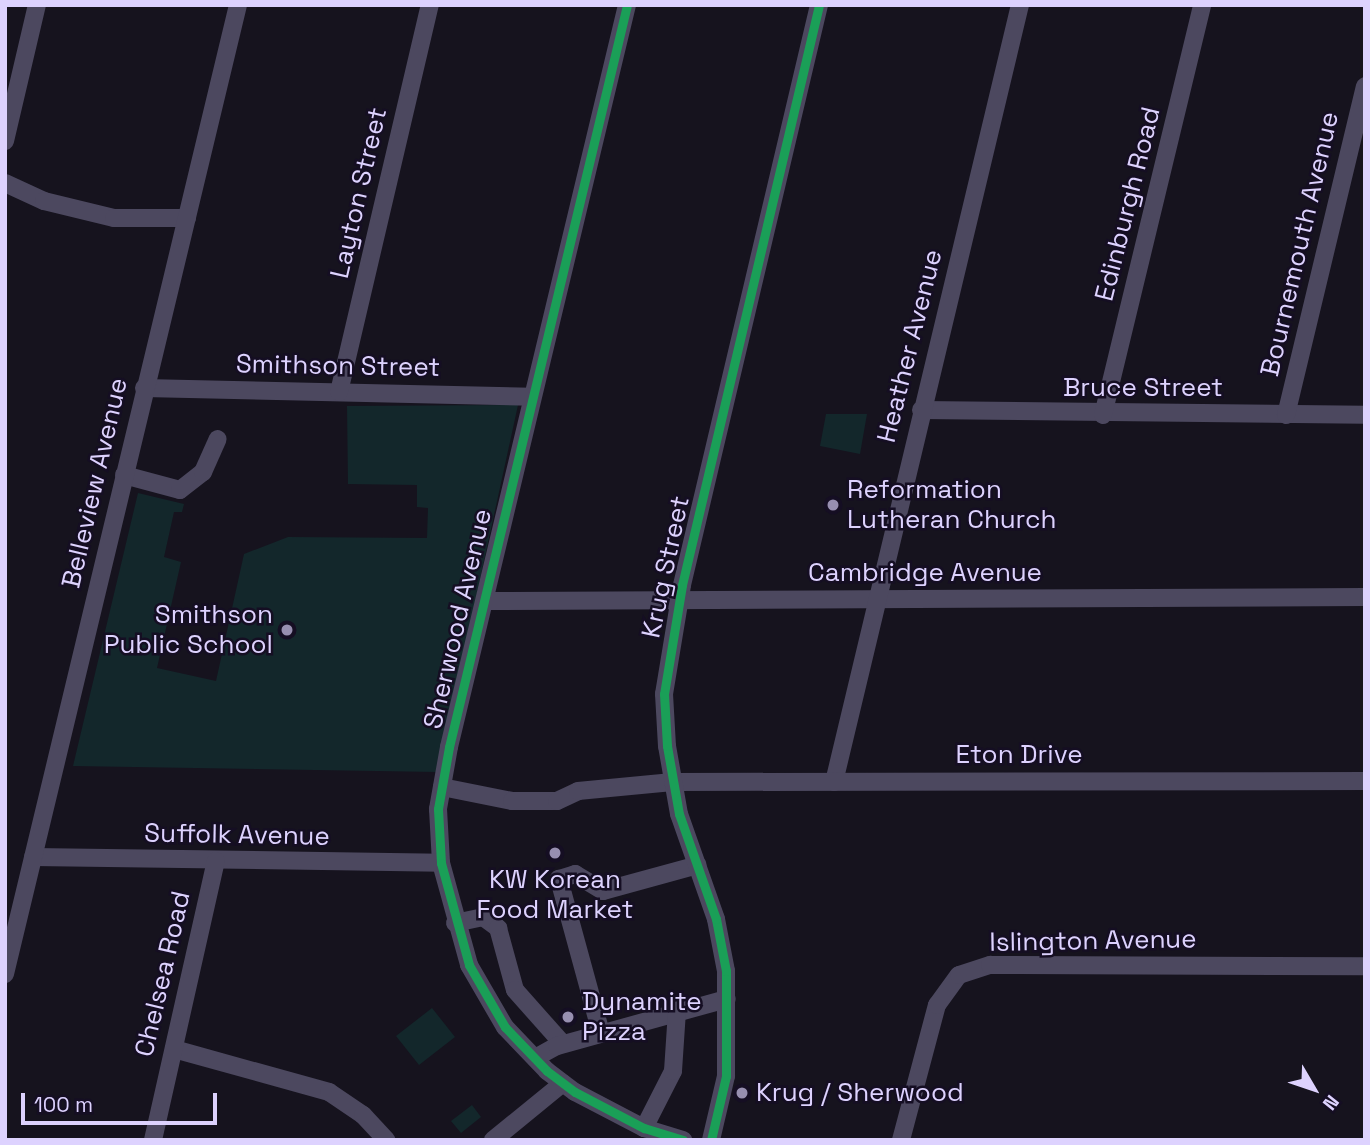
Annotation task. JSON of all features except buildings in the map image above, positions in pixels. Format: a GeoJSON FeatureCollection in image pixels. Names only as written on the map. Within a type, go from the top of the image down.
{"type":"FeatureCollection","features":[{"type":"Feature","properties":{"kind":"street"},"geometry":{"type":"LineString","coordinates":[[5,141],[37,5]]}},
{"type":"Feature","properties":{"kind":"street","name":"Belleview Avenue"},"geometry":{"type":"LineString","coordinates":[[5,974],[144,388],[239,5]]}},
{"type":"Feature","properties":{"kind":"street","name":"Layton Street"},"geometry":{"type":"LineString","coordinates":[[339,393],[430,5]]}},
{"type":"Feature","properties":{"kind":"street","name":"Sherwood Avenue"},"geometry":{"type":"LineString","coordinates":[[627,5],[531,397],[442,788],[441,863],[455,923],[469,965],[493,1011],[535,1058],[563,1083],[644,1128],[683,1140]]}},
{"type":"Feature","properties":{"kind":"street","name":"Krug Street"},"geometry":{"type":"LineString","coordinates":[[711,1140],[726,1076],[727,999],[716,919],[673,782],[664,694],[679,601],[819,5]]}},
{"type":"Feature","properties":{"kind":"street","name":"Heather Avenue"},"geometry":{"type":"LineString","coordinates":[[834,782],[1020,5]]}},
{"type":"Feature","properties":{"kind":"street","name":"Edinburgh Road"},"geometry":{"type":"LineString","coordinates":[[1103,415],[1202,5]]}},
{"type":"Feature","properties":{"kind":"street","name":"Bournemouth Avenue"},"geometry":{"type":"LineString","coordinates":[[1286,415],[1365,86]]}},
{"type":"Feature","properties":{"kind":"street"},"geometry":{"type":"LineString","coordinates":[[5,183],[44,201],[114,218],[187,218]]}},
{"type":"Feature","properties":{"kind":"street","name":"Smithson Street"},"geometry":{"type":"LineString","coordinates":[[144,388],[531,397]]}},
{"type":"Feature","properties":{"kind":"street","name":"Bruce Street"},"geometry":{"type":"LineString","coordinates":[[921,410],[1103,415],[1365,415]]}},
{"type":"Feature","properties":{"kind":"street"},"geometry":{"type":"LineString","coordinates":[[124,475],[180,490],[203,472],[218,439]]}},
{"type":"Feature","properties":{"kind":"street","name":"Cambridge Avenue"},"geometry":{"type":"LineString","coordinates":[[485,601],[1365,597]]}},
{"type":"Feature","properties":{"kind":"street","name":"Eton Drive"},"geometry":{"type":"LineString","coordinates":[[442,788],[512,801],[557,801],[578,792],[673,782],[1365,780]]}},
{"type":"Feature","properties":{"kind":"street","name":"Suffolk Avenue"},"geometry":{"type":"LineString","coordinates":[[33,857],[441,863]]}},
{"type":"Feature","properties":{"kind":"street","name":"Chelsea Road"},"geometry":{"type":"LineString","coordinates":[[153,1140],[216,861]]}},
{"type":"Feature","properties":{"kind":"street"},"geometry":{"type":"LineString","coordinates":[[601,1033],[559,880],[575,874],[603,891],[698,864]]}},
{"type":"Feature","properties":{"kind":"street"},"geometry":{"type":"LineString","coordinates":[[455,923],[483,917],[498,928],[515,990],[563,1044]]}},
{"type":"Feature","properties":{"kind":"street","name":"Islington Avenue"},"geometry":{"type":"LineString","coordinates":[[901,1140],[937,1005],[959,975],[990,965],[1365,966]]}},
{"type":"Feature","properties":{"kind":"street"},"geometry":{"type":"LineString","coordinates":[[535,1058],[563,1044],[677,1010],[727,999]]}},
{"type":"Feature","properties":{"kind":"street"},"geometry":{"type":"LineString","coordinates":[[644,1128],[673,1071],[677,1010]]}},
{"type":"Feature","properties":{"kind":"street"},"geometry":{"type":"LineString","coordinates":[[174,1049],[329,1092],[363,1115],[386,1140]]}},
{"type":"Feature","properties":{"kind":"street"},"geometry":{"type":"LineString","coordinates":[[493,1140],[563,1083]]}},
{"type":"Feature","properties":{"kind":"green space","name":"Smithson Public School"},"geometry":{"type":"Polygon","coordinates":[[[518,405],[438,772],[73,766],[138,493],[184,504],[182,512],[174,512],[164,557],[181,562],[157,668],[216,681],[244,554],[288,537],[427,538],[428,508],[417,507],[417,485],[348,484],[347,406],[518,405]]]}},
{"type":"Feature","properties":{"kind":"green space"},"geometry":{"type":"Polygon","coordinates":[[[826,414],[867,414],[860,454],[820,446],[826,414]]]}},
{"type":"Feature","properties":{"kind":"green space"},"geometry":{"type":"Polygon","coordinates":[[[432,1008],[455,1037],[419,1065],[396,1036],[432,1008]]]}},
{"type":"Feature","properties":{"kind":"green space"},"geometry":{"type":"Polygon","coordinates":[[[472,1105],[481,1117],[461,1133],[451,1121],[472,1105]]]}},
{"type":"Feature","properties":{"kind":"cycle path"},"geometry":{"type":"LineString","coordinates":[[627,5],[449,747],[438,809],[441,863],[469,965],[505,1027],[547,1071],[575,1092],[644,1128],[683,1140]]}},
{"type":"Feature","properties":{"kind":"cycle path"},"geometry":{"type":"LineString","coordinates":[[711,1140],[726,1076],[726,971],[716,919],[679,814],[667,746],[664,694],[682,585],[819,5]]}},
{"type":"Feature","properties":{"kind":"place","name":"Reformation Lutheran Church"},"geometry":{"type":"Point","coordinates":[833,505]}},
{"type":"Feature","properties":{"kind":"place","name":"Smithson Public School"},"geometry":{"type":"Point","coordinates":[287,630]}},
{"type":"Feature","properties":{"kind":"place","name":"KW Korean Food Market"},"geometry":{"type":"Point","coordinates":[555,853]}},
{"type":"Feature","properties":{"kind":"place","name":"Dynamite Pizza"},"geometry":{"type":"Point","coordinates":[568,1017]}},
{"type":"Feature","properties":{"kind":"place","name":"Krug / Sherwood"},"geometry":{"type":"Point","coordinates":[742,1093]}}]}
